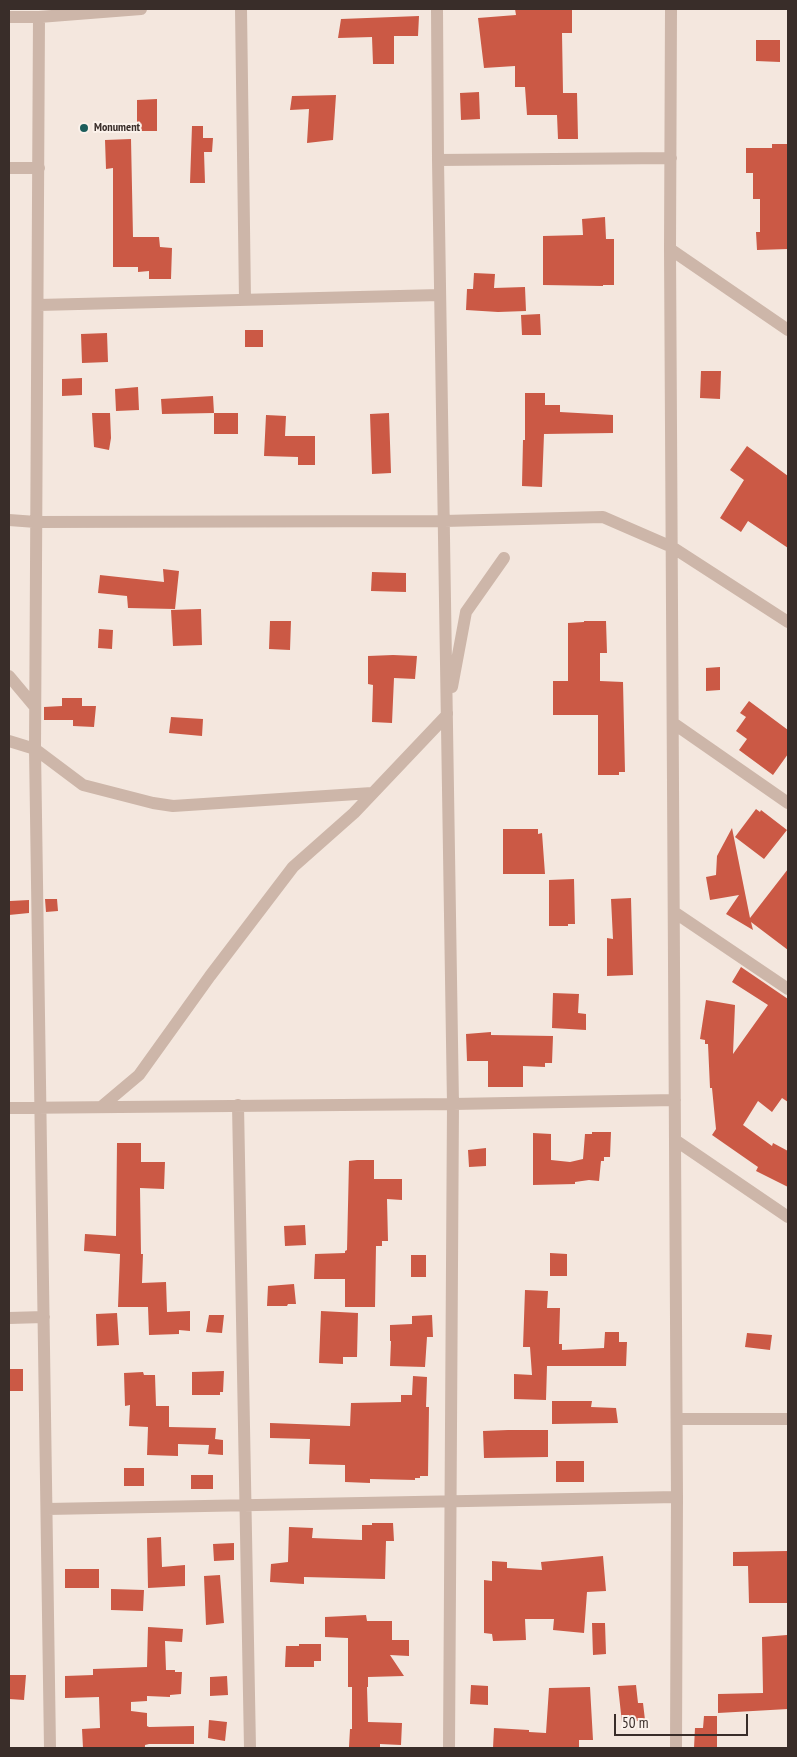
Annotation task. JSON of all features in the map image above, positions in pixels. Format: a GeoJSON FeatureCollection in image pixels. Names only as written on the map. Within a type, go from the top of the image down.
{"type":"FeatureCollection","features":[{"type":"Feature","properties":{"kind":"street"},"geometry":{"type":"LineString","coordinates":[[9,17],[39,17],[141,9]]}},
{"type":"Feature","properties":{"kind":"street"},"geometry":{"type":"LineString","coordinates":[[241,9],[245,300]]}},
{"type":"Feature","properties":{"kind":"street"},"geometry":{"type":"LineString","coordinates":[[437,9],[453,1104],[449,1748]]}},
{"type":"Feature","properties":{"kind":"street"},"geometry":{"type":"LineString","coordinates":[[671,9],[670,249],[677,1419],[676,1748]]}},
{"type":"Feature","properties":{"kind":"street"},"geometry":{"type":"LineString","coordinates":[[39,17],[35,749],[50,1748]]}},
{"type":"Feature","properties":{"kind":"street"},"geometry":{"type":"LineString","coordinates":[[438,160],[670,158]]}},
{"type":"Feature","properties":{"kind":"street"},"geometry":{"type":"LineString","coordinates":[[9,168],[38,168]]}},
{"type":"Feature","properties":{"kind":"street"},"geometry":{"type":"LineString","coordinates":[[670,249],[788,330]]}},
{"type":"Feature","properties":{"kind":"street"},"geometry":{"type":"LineString","coordinates":[[38,305],[440,295]]}},
{"type":"Feature","properties":{"kind":"street"},"geometry":{"type":"LineString","coordinates":[[9,520],[36,522],[444,521],[603,516],[672,547],[788,622]]}},
{"type":"Feature","properties":{"kind":"street"},"geometry":{"type":"LineString","coordinates":[[101,1106],[139,1075],[210,976],[294,867],[354,813],[447,715],[466,612],[504,558]]}},
{"type":"Feature","properties":{"kind":"street"},"geometry":{"type":"LineString","coordinates":[[9,676],[36,707]]}},
{"type":"Feature","properties":{"kind":"street"},"geometry":{"type":"LineString","coordinates":[[673,723],[788,803]]}},
{"type":"Feature","properties":{"kind":"street"},"geometry":{"type":"LineString","coordinates":[[9,741],[35,749],[83,785],[153,803],[173,806],[372,793]]}},
{"type":"Feature","properties":{"kind":"street"},"geometry":{"type":"LineString","coordinates":[[674,912],[788,988]]}},
{"type":"Feature","properties":{"kind":"street"},"geometry":{"type":"LineString","coordinates":[[9,1108],[675,1100]]}},
{"type":"Feature","properties":{"kind":"street"},"geometry":{"type":"LineString","coordinates":[[238,1105],[250,1748]]}},
{"type":"Feature","properties":{"kind":"street"},"geometry":{"type":"LineString","coordinates":[[675,1140],[788,1217]]}},
{"type":"Feature","properties":{"kind":"street"},"geometry":{"type":"LineString","coordinates":[[9,1318],[44,1317]]}},
{"type":"Feature","properties":{"kind":"street"},"geometry":{"type":"LineString","coordinates":[[677,1419],[788,1419]]}},
{"type":"Feature","properties":{"kind":"street"},"geometry":{"type":"LineString","coordinates":[[47,1510],[677,1497]]}},
{"type":"Feature","properties":{"kind":"building"},"geometry":{"type":"Polygon","coordinates":[[[515,9],[572,9],[572,33],[562,33],[563,93],[577,93],[578,139],[558,139],[557,115],[527,115],[525,87],[515,87],[515,66],[484,68],[478,18],[516,15],[515,9]]]}},
{"type":"Feature","properties":{"kind":"building"},"geometry":{"type":"Polygon","coordinates":[[[419,16],[418,36],[394,36],[394,64],[373,64],[372,37],[338,38],[341,19],[419,16]]]}},
{"type":"Feature","properties":{"kind":"building"},"geometry":{"type":"Polygon","coordinates":[[[756,40],[780,40],[780,62],[756,61],[756,40]]]}},
{"type":"Feature","properties":{"kind":"building"},"geometry":{"type":"Polygon","coordinates":[[[479,92],[480,119],[461,120],[460,93],[479,92]]]}},
{"type":"Feature","properties":{"kind":"building"},"geometry":{"type":"Polygon","coordinates":[[[336,95],[333,140],[307,143],[309,109],[290,110],[292,96],[336,95]]]}},
{"type":"Feature","properties":{"kind":"building"},"geometry":{"type":"Polygon","coordinates":[[[157,99],[157,131],[137,131],[137,100],[157,99]]]}},
{"type":"Feature","properties":{"kind":"building"},"geometry":{"type":"Polygon","coordinates":[[[192,126],[203,126],[203,138],[213,138],[212,152],[204,152],[205,183],[190,183],[192,126]]]}},
{"type":"Feature","properties":{"kind":"building"},"geometry":{"type":"Polygon","coordinates":[[[131,139],[133,237],[159,237],[160,247],[172,248],[171,279],[149,279],[149,271],[138,272],[138,267],[113,267],[113,168],[106,169],[105,140],[131,139]]]}},
{"type":"Feature","properties":{"kind":"building"},"geometry":{"type":"Polygon","coordinates":[[[772,144],[788,144],[788,249],[757,250],[756,232],[760,232],[760,199],[753,199],[753,173],[746,173],[746,148],[772,148],[772,144]]]}},
{"type":"Feature","properties":{"kind":"building"},"geometry":{"type":"Polygon","coordinates":[[[605,217],[606,239],[614,239],[614,285],[543,285],[543,236],[583,235],[582,219],[605,217]]]}},
{"type":"Feature","properties":{"kind":"building"},"geometry":{"type":"Polygon","coordinates":[[[474,273],[495,274],[494,288],[525,287],[526,311],[466,310],[467,289],[473,289],[474,273]]]}},
{"type":"Feature","properties":{"kind":"building"},"geometry":{"type":"Polygon","coordinates":[[[540,314],[541,335],[522,335],[521,315],[540,314]]]}},
{"type":"Feature","properties":{"kind":"building"},"geometry":{"type":"Polygon","coordinates":[[[245,330],[263,330],[263,347],[245,347],[245,330]]]}},
{"type":"Feature","properties":{"kind":"building"},"geometry":{"type":"Polygon","coordinates":[[[107,333],[108,362],[82,363],[81,334],[107,333]]]}},
{"type":"Feature","properties":{"kind":"building"},"geometry":{"type":"Polygon","coordinates":[[[701,371],[721,371],[720,399],[700,398],[701,371]]]}},
{"type":"Feature","properties":{"kind":"building"},"geometry":{"type":"Polygon","coordinates":[[[82,378],[82,395],[62,396],[62,379],[82,378]]]}},
{"type":"Feature","properties":{"kind":"building"},"geometry":{"type":"Polygon","coordinates":[[[138,387],[139,410],[116,411],[115,389],[138,387]]]}},
{"type":"Feature","properties":{"kind":"building"},"geometry":{"type":"Polygon","coordinates":[[[525,393],[545,393],[545,405],[560,405],[560,412],[613,415],[613,433],[544,434],[542,487],[522,486],[523,440],[525,440],[525,393]]]}},
{"type":"Feature","properties":{"kind":"building"},"geometry":{"type":"Polygon","coordinates":[[[213,396],[214,413],[162,414],[161,399],[213,396]]]}},
{"type":"Feature","properties":{"kind":"building"},"geometry":{"type":"Polygon","coordinates":[[[92,413],[110,413],[111,438],[109,450],[94,447],[92,413]]]}},
{"type":"Feature","properties":{"kind":"building"},"geometry":{"type":"Polygon","coordinates":[[[214,413],[238,413],[238,434],[214,434],[214,413]]]}},
{"type":"Feature","properties":{"kind":"building"},"geometry":{"type":"Polygon","coordinates":[[[389,413],[391,473],[372,474],[370,414],[389,413]]]}},
{"type":"Feature","properties":{"kind":"building"},"geometry":{"type":"Polygon","coordinates":[[[266,415],[286,416],[285,436],[315,436],[315,465],[298,465],[298,457],[264,456],[266,415]]]}},
{"type":"Feature","properties":{"kind":"building"},"geometry":{"type":"Polygon","coordinates":[[[747,446],[788,476],[788,548],[748,521],[741,532],[720,518],[744,480],[730,470],[747,446]]]}},
{"type":"Feature","properties":{"kind":"building"},"geometry":{"type":"Polygon","coordinates":[[[163,569],[179,571],[175,609],[128,608],[127,596],[98,593],[100,575],[164,582],[163,569]]]}},
{"type":"Feature","properties":{"kind":"building"},"geometry":{"type":"Polygon","coordinates":[[[372,572],[406,573],[406,592],[371,591],[372,572]]]}},
{"type":"Feature","properties":{"kind":"building"},"geometry":{"type":"Polygon","coordinates":[[[201,609],[202,645],[173,646],[171,610],[201,609]]]}},
{"type":"Feature","properties":{"kind":"building"},"geometry":{"type":"Polygon","coordinates":[[[270,621],[291,621],[290,650],[269,649],[270,621]]]}},
{"type":"Feature","properties":{"kind":"building"},"geometry":{"type":"Polygon","coordinates":[[[606,621],[607,653],[600,653],[600,681],[623,682],[625,772],[619,772],[619,775],[598,775],[598,715],[553,715],[553,681],[568,681],[568,623],[606,621]]]}},
{"type":"Feature","properties":{"kind":"building"},"geometry":{"type":"Polygon","coordinates":[[[99,629],[113,630],[112,649],[98,648],[99,629]]]}},
{"type":"Feature","properties":{"kind":"building"},"geometry":{"type":"Polygon","coordinates":[[[368,656],[417,656],[415,679],[394,678],[392,723],[372,722],[373,685],[368,684],[368,656]]]}},
{"type":"Feature","properties":{"kind":"building"},"geometry":{"type":"Polygon","coordinates":[[[720,667],[720,690],[706,691],[706,668],[720,667]]]}},
{"type":"Feature","properties":{"kind":"building"},"geometry":{"type":"Polygon","coordinates":[[[62,698],[82,698],[82,706],[96,706],[94,727],[73,726],[73,720],[44,720],[44,707],[62,706],[62,698]]]}},
{"type":"Feature","properties":{"kind":"building"},"geometry":{"type":"Polygon","coordinates":[[[749,701],[788,730],[788,754],[773,775],[739,750],[747,739],[736,731],[746,717],[740,713],[749,701]]]}},
{"type":"Feature","properties":{"kind":"building"},"geometry":{"type":"Polygon","coordinates":[[[171,717],[203,719],[202,736],[169,733],[171,717]]]}},
{"type":"Feature","properties":{"kind":"building"},"geometry":{"type":"Polygon","coordinates":[[[756,809],[760,812],[761,810],[787,830],[764,859],[735,837],[756,809]]]}},
{"type":"Feature","properties":{"kind":"building"},"geometry":{"type":"Polygon","coordinates":[[[732,828],[750,918],[788,869],[788,950],[751,922],[753,930],[726,914],[739,895],[710,900],[706,877],[716,875],[717,856],[732,828]]]}},
{"type":"Feature","properties":{"kind":"building"},"geometry":{"type":"Polygon","coordinates":[[[503,829],[538,829],[538,834],[542,833],[545,874],[503,874],[503,829]]]}},
{"type":"Feature","properties":{"kind":"building"},"geometry":{"type":"Polygon","coordinates":[[[574,879],[575,924],[549,926],[549,880],[574,879]]]}},
{"type":"Feature","properties":{"kind":"building"},"geometry":{"type":"Polygon","coordinates":[[[631,898],[633,975],[607,976],[607,938],[613,939],[611,899],[631,898]]]}},
{"type":"Feature","properties":{"kind":"building"},"geometry":{"type":"Polygon","coordinates":[[[45,899],[57,899],[58,911],[46,912],[45,899]]]}},
{"type":"Feature","properties":{"kind":"building"},"geometry":{"type":"Polygon","coordinates":[[[29,900],[29,913],[9,915],[10,901],[29,900]]]}},
{"type":"Feature","properties":{"kind":"building"},"geometry":{"type":"Polygon","coordinates":[[[741,967],[788,999],[788,1102],[782,1098],[772,1112],[758,1101],[743,1125],[772,1146],[773,1143],[788,1151],[788,1187],[756,1171],[758,1167],[712,1135],[716,1129],[712,1088],[710,1088],[708,1044],[705,1044],[705,1040],[700,1039],[706,1000],[735,1005],[733,1054],[768,1005],[732,982],[741,967]]]}},
{"type":"Feature","properties":{"kind":"building"},"geometry":{"type":"Polygon","coordinates":[[[553,993],[579,994],[578,1013],[586,1014],[586,1030],[552,1028],[553,993]]]}},
{"type":"Feature","properties":{"kind":"building"},"geometry":{"type":"Polygon","coordinates":[[[491,1032],[491,1035],[553,1036],[552,1063],[545,1063],[545,1067],[523,1066],[523,1087],[488,1087],[488,1061],[467,1061],[466,1034],[491,1032]]]}},
{"type":"Feature","properties":{"kind":"building"},"geometry":{"type":"Polygon","coordinates":[[[592,1132],[611,1132],[610,1157],[604,1157],[604,1161],[601,1161],[599,1181],[589,1180],[575,1182],[575,1184],[533,1185],[533,1133],[551,1134],[551,1160],[570,1162],[583,1159],[585,1134],[592,1134],[592,1132]]]}},
{"type":"Feature","properties":{"kind":"building"},"geometry":{"type":"Polygon","coordinates":[[[117,1143],[141,1143],[141,1162],[165,1162],[164,1189],[140,1188],[141,1254],[143,1254],[142,1283],[166,1282],[167,1312],[190,1311],[190,1331],[179,1330],[179,1334],[149,1335],[148,1307],[118,1307],[120,1254],[84,1251],[85,1234],[116,1236],[117,1143]]]}},
{"type":"Feature","properties":{"kind":"building"},"geometry":{"type":"Polygon","coordinates":[[[486,1148],[486,1166],[469,1167],[468,1150],[486,1148]]]}},
{"type":"Feature","properties":{"kind":"building"},"geometry":{"type":"Polygon","coordinates":[[[374,1160],[374,1179],[402,1179],[402,1200],[387,1199],[388,1241],[382,1241],[382,1246],[376,1246],[375,1307],[345,1307],[345,1279],[314,1279],[315,1254],[345,1253],[347,1250],[349,1161],[374,1160]]]}},
{"type":"Feature","properties":{"kind":"building"},"geometry":{"type":"Polygon","coordinates":[[[305,1225],[306,1245],[285,1246],[284,1226],[305,1225]]]}},
{"type":"Feature","properties":{"kind":"building"},"geometry":{"type":"Polygon","coordinates":[[[550,1253],[567,1254],[567,1276],[550,1276],[550,1253]]]}},
{"type":"Feature","properties":{"kind":"building"},"geometry":{"type":"Polygon","coordinates":[[[411,1255],[426,1255],[426,1277],[411,1277],[411,1255]]]}},
{"type":"Feature","properties":{"kind":"building"},"geometry":{"type":"Polygon","coordinates":[[[294,1284],[296,1304],[267,1306],[268,1286],[294,1284]]]}},
{"type":"Feature","properties":{"kind":"building"},"geometry":{"type":"Polygon","coordinates":[[[525,1290],[548,1291],[547,1308],[560,1308],[559,1344],[562,1344],[562,1350],[604,1348],[605,1332],[619,1332],[619,1342],[627,1342],[626,1366],[547,1366],[546,1400],[514,1399],[514,1374],[532,1375],[530,1347],[523,1347],[525,1290]]]}},
{"type":"Feature","properties":{"kind":"building"},"geometry":{"type":"Polygon","coordinates":[[[321,1311],[358,1313],[357,1357],[343,1357],[343,1364],[319,1363],[321,1311]]]}},
{"type":"Feature","properties":{"kind":"building"},"geometry":{"type":"Polygon","coordinates":[[[117,1313],[119,1345],[97,1346],[96,1314],[117,1313]]]}},
{"type":"Feature","properties":{"kind":"building"},"geometry":{"type":"Polygon","coordinates":[[[209,1315],[224,1315],[222,1333],[206,1332],[209,1315]]]}},
{"type":"Feature","properties":{"kind":"building"},"geometry":{"type":"Polygon","coordinates":[[[432,1315],[433,1337],[427,1337],[425,1367],[390,1366],[390,1325],[412,1324],[412,1316],[432,1315]]]}},
{"type":"Feature","properties":{"kind":"building"},"geometry":{"type":"Polygon","coordinates":[[[747,1333],[772,1335],[770,1350],[745,1347],[747,1333]]]}},
{"type":"Feature","properties":{"kind":"building"},"geometry":{"type":"Polygon","coordinates":[[[9,1369],[23,1369],[23,1391],[9,1391],[9,1369]]]}},
{"type":"Feature","properties":{"kind":"building"},"geometry":{"type":"Polygon","coordinates":[[[224,1371],[223,1392],[220,1392],[220,1395],[192,1395],[192,1372],[224,1371]]]}},
{"type":"Feature","properties":{"kind":"building"},"geometry":{"type":"Polygon","coordinates":[[[143,1372],[144,1375],[155,1375],[156,1406],[169,1406],[169,1427],[216,1428],[215,1439],[223,1440],[223,1455],[208,1454],[209,1445],[178,1444],[178,1456],[147,1455],[148,1427],[129,1426],[130,1405],[125,1406],[124,1373],[143,1372]]]}},
{"type":"Feature","properties":{"kind":"building"},"geometry":{"type":"Polygon","coordinates":[[[413,1376],[427,1377],[426,1407],[429,1407],[428,1476],[420,1476],[420,1478],[415,1478],[415,1480],[370,1479],[370,1483],[345,1482],[345,1465],[309,1464],[310,1439],[270,1438],[270,1423],[350,1426],[351,1403],[401,1402],[401,1395],[412,1395],[413,1376]]]}},
{"type":"Feature","properties":{"kind":"building"},"geometry":{"type":"Polygon","coordinates":[[[552,1401],[592,1401],[591,1407],[616,1408],[618,1423],[552,1424],[552,1401]]]}},
{"type":"Feature","properties":{"kind":"building"},"geometry":{"type":"Polygon","coordinates":[[[548,1430],[548,1457],[484,1458],[483,1431],[548,1430]]]}},
{"type":"Feature","properties":{"kind":"building"},"geometry":{"type":"Polygon","coordinates":[[[556,1461],[584,1461],[584,1482],[556,1482],[556,1461]]]}},
{"type":"Feature","properties":{"kind":"building"},"geometry":{"type":"Polygon","coordinates":[[[124,1468],[144,1468],[144,1486],[124,1486],[124,1468]]]}},
{"type":"Feature","properties":{"kind":"building"},"geometry":{"type":"Polygon","coordinates":[[[191,1475],[213,1475],[213,1489],[191,1489],[191,1475]]]}},
{"type":"Feature","properties":{"kind":"building"},"geometry":{"type":"Polygon","coordinates":[[[372,1523],[393,1523],[394,1541],[386,1541],[385,1579],[304,1577],[304,1584],[270,1582],[271,1564],[288,1562],[289,1527],[313,1528],[312,1538],[362,1540],[362,1525],[372,1525],[372,1523]]]}},
{"type":"Feature","properties":{"kind":"building"},"geometry":{"type":"Polygon","coordinates":[[[161,1537],[162,1567],[185,1565],[185,1586],[148,1588],[147,1538],[161,1537]]]}},
{"type":"Feature","properties":{"kind":"building"},"geometry":{"type":"Polygon","coordinates":[[[234,1543],[234,1560],[214,1561],[213,1544],[234,1543]]]}},
{"type":"Feature","properties":{"kind":"building"},"geometry":{"type":"Polygon","coordinates":[[[787,1551],[788,1603],[749,1603],[748,1566],[733,1566],[733,1552],[787,1551]]]}},
{"type":"Feature","properties":{"kind":"building"},"geometry":{"type":"Polygon","coordinates":[[[603,1556],[606,1591],[587,1592],[584,1633],[553,1630],[554,1619],[525,1619],[526,1640],[493,1641],[492,1634],[484,1633],[484,1580],[492,1581],[492,1561],[507,1562],[507,1568],[542,1570],[541,1562],[603,1556]]]}},
{"type":"Feature","properties":{"kind":"building"},"geometry":{"type":"Polygon","coordinates":[[[65,1569],[99,1569],[99,1588],[65,1588],[65,1569]]]}},
{"type":"Feature","properties":{"kind":"building"},"geometry":{"type":"Polygon","coordinates":[[[220,1575],[224,1623],[206,1625],[204,1576],[220,1575]]]}},
{"type":"Feature","properties":{"kind":"building"},"geometry":{"type":"Polygon","coordinates":[[[111,1589],[144,1590],[143,1611],[111,1610],[111,1589]]]}},
{"type":"Feature","properties":{"kind":"building"},"geometry":{"type":"Polygon","coordinates":[[[366,1615],[367,1621],[392,1621],[392,1640],[409,1640],[409,1656],[390,1655],[404,1676],[368,1677],[367,1687],[368,1722],[402,1723],[401,1745],[380,1744],[380,1747],[349,1747],[350,1729],[352,1729],[352,1687],[348,1687],[348,1638],[325,1637],[325,1617],[366,1615]]]}},
{"type":"Feature","properties":{"kind":"building"},"geometry":{"type":"Polygon","coordinates":[[[592,1623],[605,1623],[606,1654],[593,1655],[592,1623]]]}},
{"type":"Feature","properties":{"kind":"building"},"geometry":{"type":"Polygon","coordinates":[[[148,1627],[183,1629],[182,1642],[165,1641],[166,1670],[182,1672],[181,1694],[170,1695],[170,1697],[147,1696],[147,1701],[131,1702],[131,1711],[147,1713],[147,1726],[149,1727],[194,1726],[194,1744],[149,1744],[145,1745],[145,1747],[129,1748],[83,1748],[82,1729],[100,1728],[99,1697],[65,1698],[65,1676],[93,1675],[93,1669],[147,1667],[148,1627]]]}},
{"type":"Feature","properties":{"kind":"building"},"geometry":{"type":"Polygon","coordinates":[[[787,1635],[788,1709],[718,1713],[718,1694],[763,1693],[762,1637],[787,1635]]]}},
{"type":"Feature","properties":{"kind":"building"},"geometry":{"type":"Polygon","coordinates":[[[299,1644],[321,1644],[321,1661],[314,1661],[314,1667],[285,1667],[286,1646],[299,1646],[299,1644]]]}},
{"type":"Feature","properties":{"kind":"building"},"geometry":{"type":"Polygon","coordinates":[[[9,1675],[26,1675],[24,1700],[9,1699],[9,1675]]]}},
{"type":"Feature","properties":{"kind":"building"},"geometry":{"type":"Polygon","coordinates":[[[227,1676],[228,1695],[210,1696],[210,1677],[227,1676]]]}},
{"type":"Feature","properties":{"kind":"building"},"geometry":{"type":"Polygon","coordinates":[[[471,1685],[488,1686],[488,1705],[470,1704],[471,1685]]]}},
{"type":"Feature","properties":{"kind":"building"},"geometry":{"type":"Polygon","coordinates":[[[636,1685],[638,1703],[643,1703],[645,1720],[622,1723],[618,1686],[636,1685]]]}},
{"type":"Feature","properties":{"kind":"building"},"geometry":{"type":"Polygon","coordinates":[[[590,1687],[593,1740],[579,1740],[579,1748],[493,1748],[494,1728],[546,1733],[549,1688],[590,1687]]]}},
{"type":"Feature","properties":{"kind":"building"},"geometry":{"type":"Polygon","coordinates":[[[704,1716],[717,1716],[717,1748],[694,1748],[695,1728],[703,1728],[704,1716]]]}},
{"type":"Feature","properties":{"kind":"building"},"geometry":{"type":"Polygon","coordinates":[[[209,1720],[227,1722],[225,1741],[208,1738],[209,1720]]]}},
{"type":"Feature","properties":{"kind":"place","name":"Monument"},"geometry":{"type":"Point","coordinates":[84,128]}}]}
